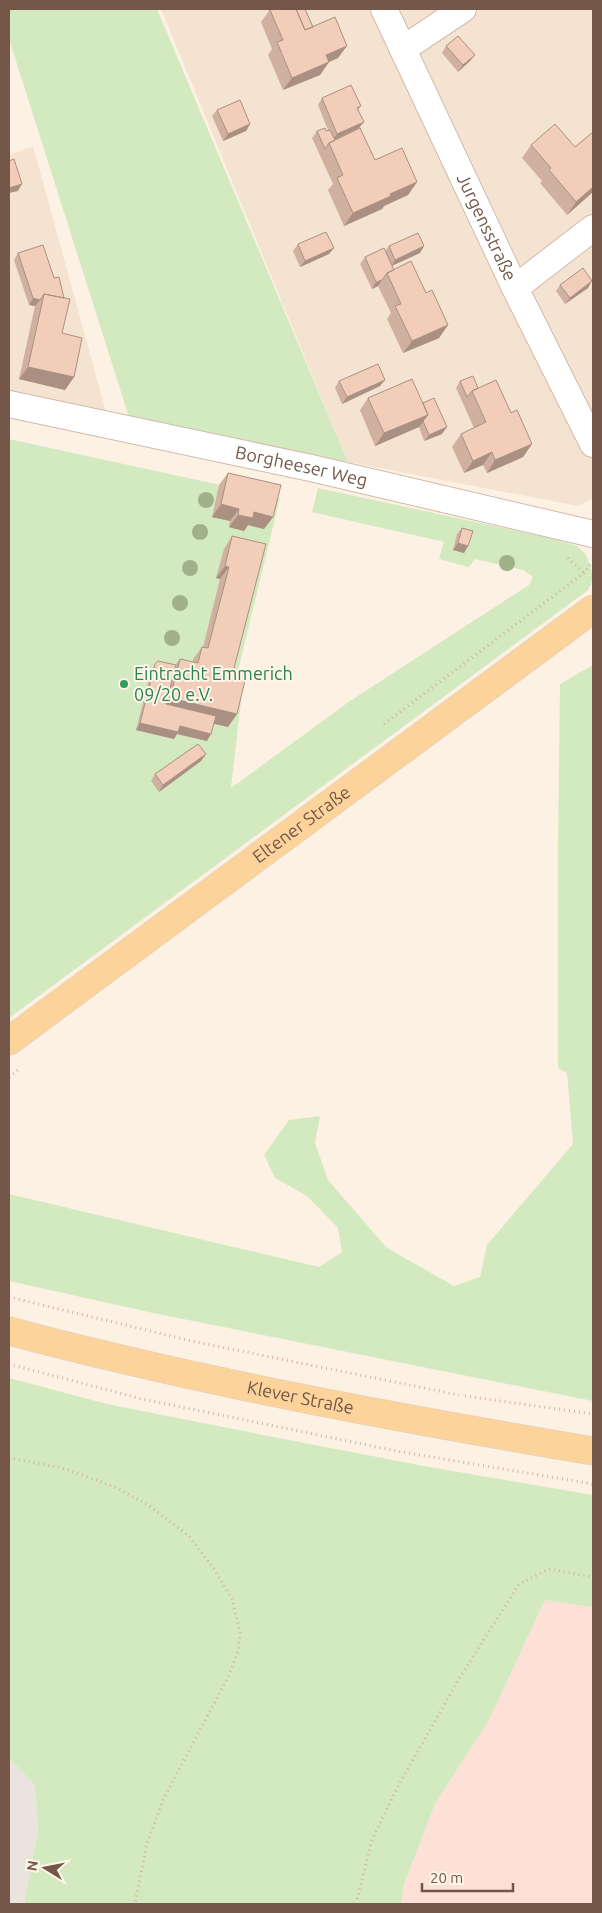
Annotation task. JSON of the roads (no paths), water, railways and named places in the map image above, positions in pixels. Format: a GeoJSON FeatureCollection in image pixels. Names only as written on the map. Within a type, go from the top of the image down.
{"type":"FeatureCollection","features":[{"type":"Feature","properties":{"kind":"main road","name":"Eltener Straße"},"geometry":{"type":"LineString","coordinates":[[9,1041],[593,609]]}},
{"type":"Feature","properties":{"kind":"main road","name":"Klever Straße"},"geometry":{"type":"LineString","coordinates":[[9,1331],[259,1390],[415,1421],[593,1451]]}},
{"type":"Feature","properties":{"kind":"street","name":"Jurgensstraße"},"geometry":{"type":"LineString","coordinates":[[384,9],[515,288],[593,444]]}},
{"type":"Feature","properties":{"kind":"street"},"geometry":{"type":"LineString","coordinates":[[403,50],[463,9]]}},
{"type":"Feature","properties":{"kind":"street"},"geometry":{"type":"LineString","coordinates":[[515,288],[593,228]]}},
{"type":"Feature","properties":{"kind":"street","name":"Borgheeser Weg"},"geometry":{"type":"LineString","coordinates":[[9,404],[312,468],[593,534]]}},
{"type":"Feature","properties":{"kind":"place","name":"Eintracht Emmerich 09/20 e.V."},"geometry":{"type":"Point","coordinates":[124,684]}}]}
